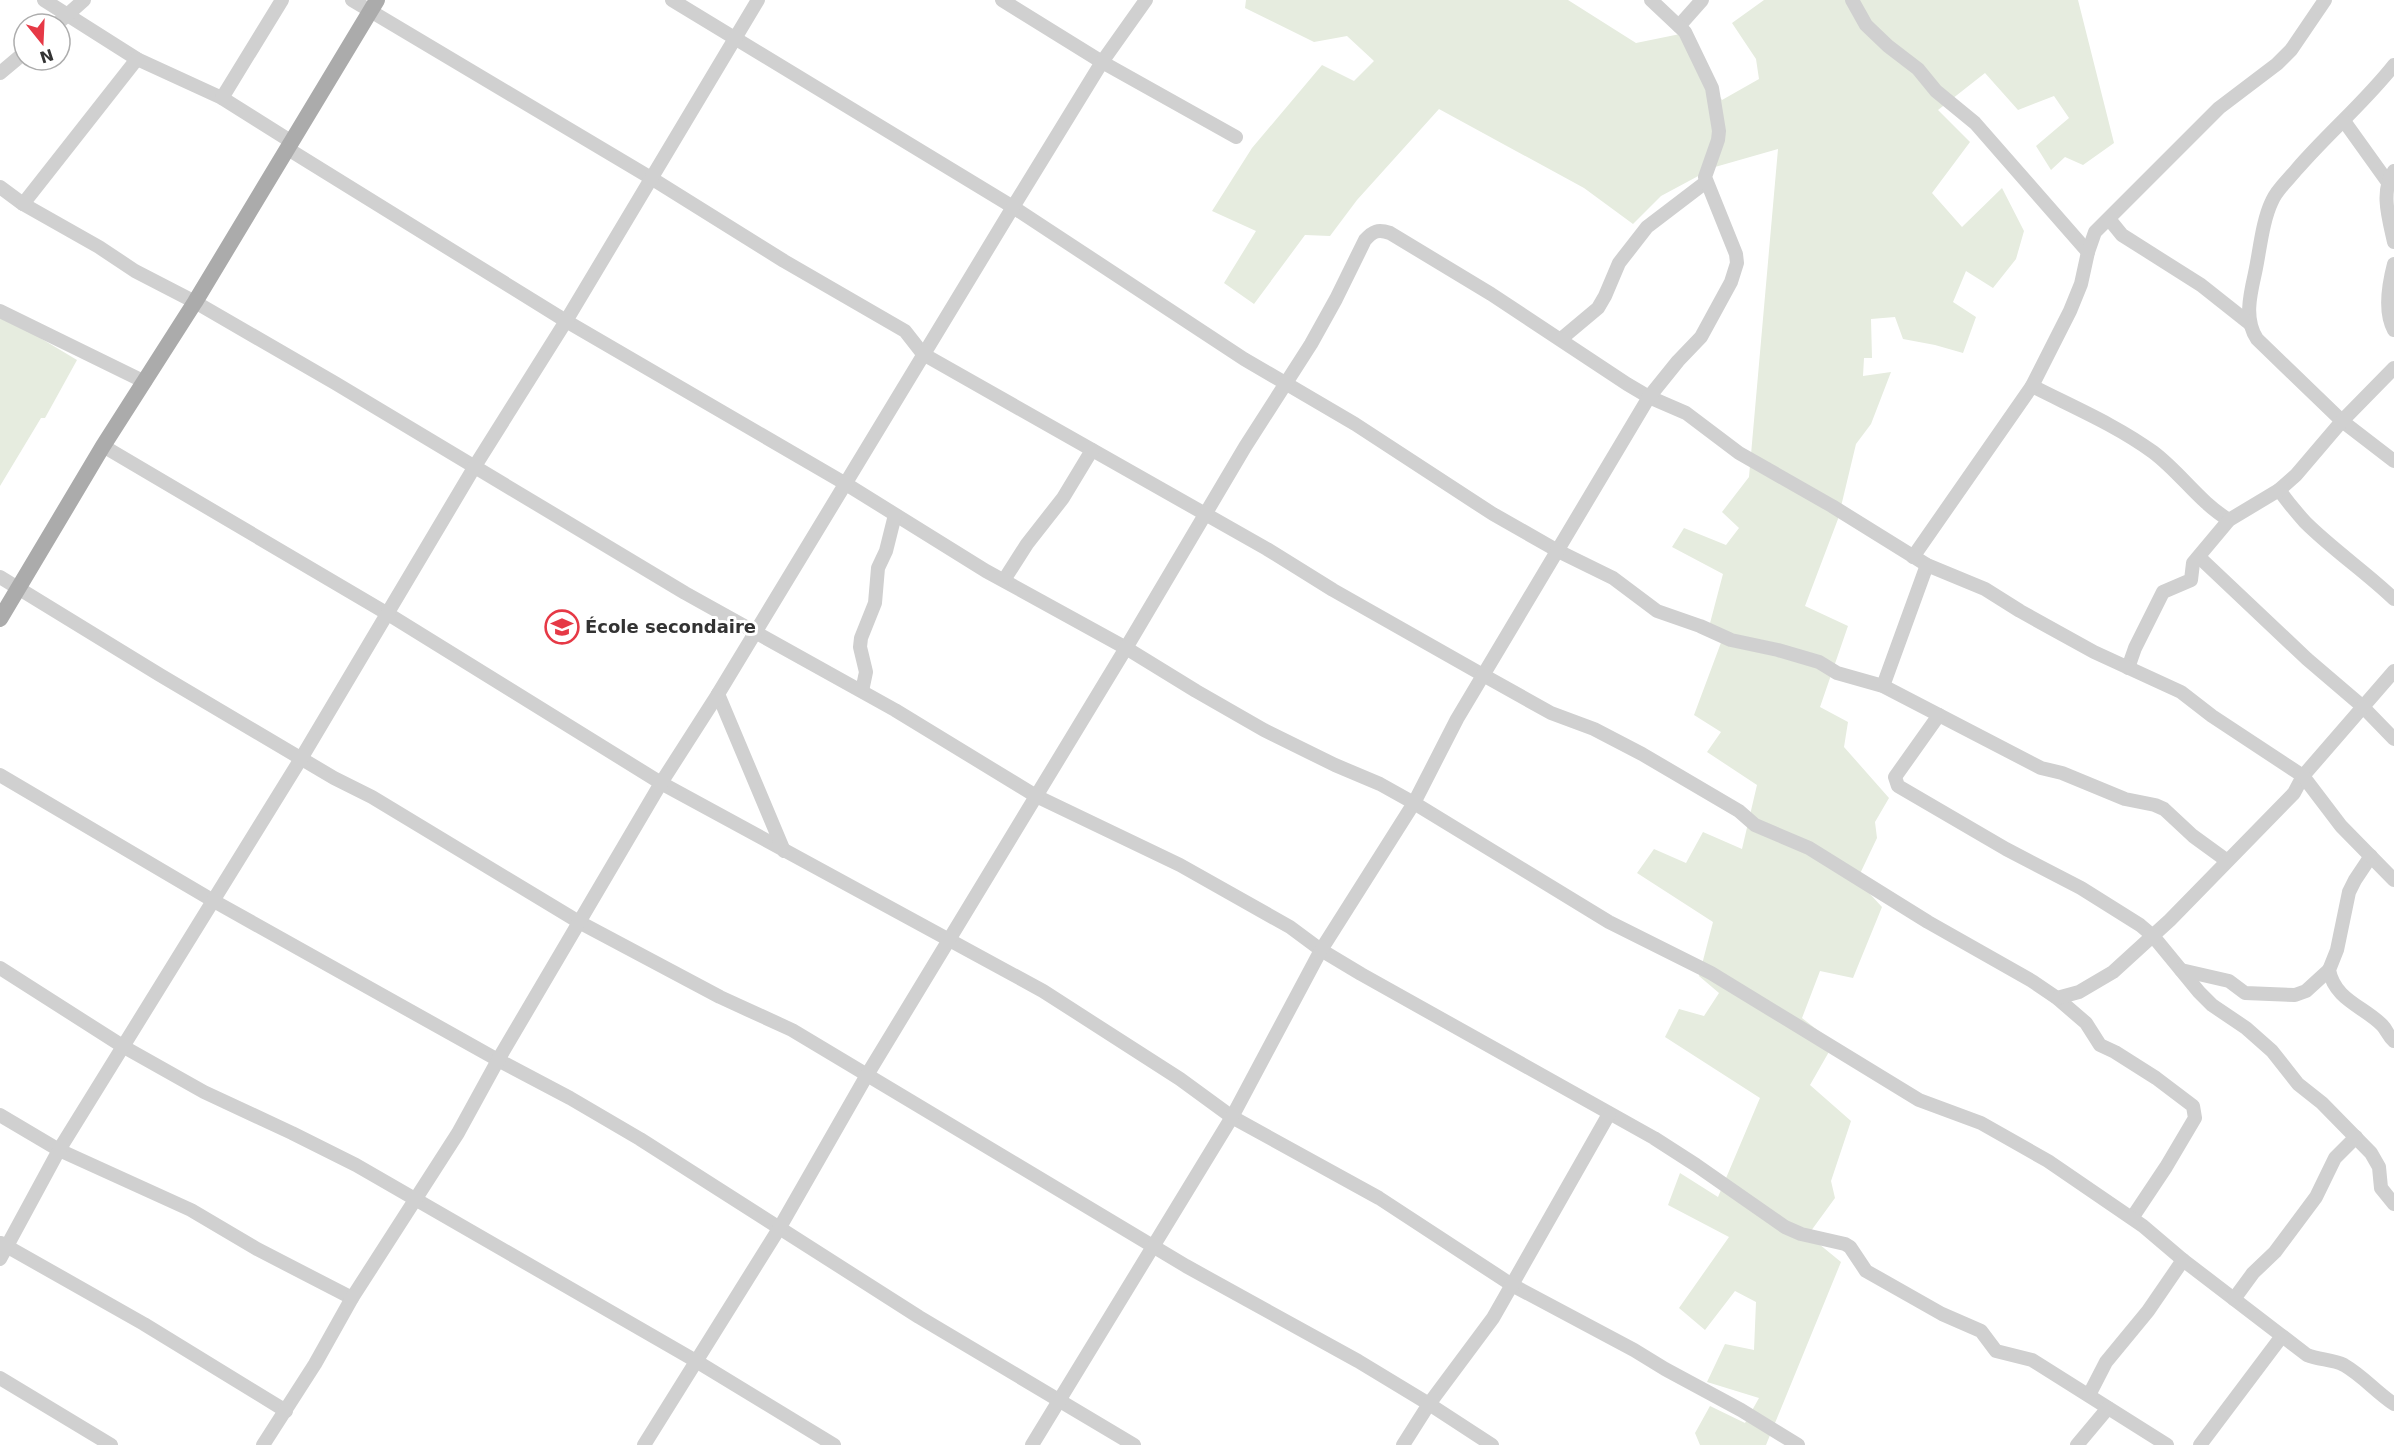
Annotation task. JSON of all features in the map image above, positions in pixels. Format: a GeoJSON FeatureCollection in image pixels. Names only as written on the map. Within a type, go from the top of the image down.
{"type":"FeatureCollection","features":[{"type":"Feature","properties":{"kind":"main road"},"geometry":{"type":"LineString","coordinates":[[0,619],[103,446],[195,302],[374,6]]}},
{"type":"Feature","properties":{"kind":"street"},"geometry":{"type":"LineString","coordinates":[[44,0],[55,12]]}},
{"type":"Feature","properties":{"kind":"street"},"geometry":{"type":"LineString","coordinates":[[71,12],[84,0]]}},
{"type":"Feature","properties":{"kind":"street"},"geometry":{"type":"LineString","coordinates":[[222,98],[282,0]]}},
{"type":"Feature","properties":{"kind":"street"},"geometry":{"type":"LineString","coordinates":[[352,0],[374,6],[784,261],[905,331],[923,354],[1551,713],[1594,729],[1642,753],[1739,811],[1755,825],[1809,848],[2057,998],[2086,1023],[2100,1045],[2156,1078],[2193,1106],[2195,1111],[2196,1118],[2132,1218]]}},
{"type":"Feature","properties":{"kind":"street"},"geometry":{"type":"LineString","coordinates":[[672,0],[1012,207],[1115,272],[1197,328],[1493,514],[1558,551],[1613,578],[1656,610],[1731,640],[1819,662],[1837,673],[1883,686],[2042,768],[2062,773],[2106,793],[2155,805],[2164,809],[2193,837],[2226,860]]}},
{"type":"Feature","properties":{"kind":"street"},"geometry":{"type":"LineString","coordinates":[[0,1259],[4,1245],[58,1150],[302,757],[475,466],[566,321],[758,0]]}},
{"type":"Feature","properties":{"kind":"street"},"geometry":{"type":"LineString","coordinates":[[1002,0],[1102,62],[1236,137]]}},
{"type":"Feature","properties":{"kind":"street"},"geometry":{"type":"LineString","coordinates":[[263,1445],[286,1411],[352,1298],[458,1133],[498,1060],[661,783],[846,484],[1012,207],[1102,62],[1146,0]]}},
{"type":"Feature","properties":{"kind":"street"},"geometry":{"type":"LineString","coordinates":[[1032,1445],[1232,1117],[1321,950],[1414,803],[1457,719],[1649,397],[1701,337],[1735,271],[1736,254],[1705,177],[1719,131],[1712,88],[1685,32],[1651,0]]}},
{"type":"Feature","properties":{"kind":"street"},"geometry":{"type":"LineString","coordinates":[[1679,26],[1702,0]]}},
{"type":"Feature","properties":{"kind":"street"},"geometry":{"type":"LineString","coordinates":[[1852,0],[1866,25],[1888,46],[1918,69],[1936,91],[1975,123],[2088,252]]}},
{"type":"Feature","properties":{"kind":"street"},"geometry":{"type":"LineString","coordinates":[[1913,557],[2032,386],[2070,311],[2081,284],[2095,232],[2219,108],[2277,64],[2291,50],[2325,0]]}},
{"type":"Feature","properties":{"kind":"street"},"geometry":{"type":"LineString","coordinates":[[72,25],[137,59],[222,98],[290,146],[566,321],[1196,691],[1300,749],[1380,784],[1414,803],[1609,922],[1720,979],[1919,1100],[1981,1123],[2048,1161],[2132,1218],[2307,1355],[2341,1363],[2353,1370],[2394,1404]]}},
{"type":"Feature","properties":{"kind":"street"},"geometry":{"type":"LineString","coordinates":[[23,204],[137,59]]}},
{"type":"Feature","properties":{"kind":"street"},"geometry":{"type":"LineString","coordinates":[[0,73],[12,62]]}},
{"type":"Feature","properties":{"kind":"street"},"geometry":{"type":"LineString","coordinates":[[2249,323],[2252,287],[2274,196],[2394,64]]}},
{"type":"Feature","properties":{"kind":"street"},"geometry":{"type":"LineString","coordinates":[[2344,121],[2390,176],[2387,204],[2394,242]]}},
{"type":"Feature","properties":{"kind":"street"},"geometry":{"type":"LineString","coordinates":[[1561,339],[1598,308],[1605,297],[1618,263],[1647,227],[1706,182]]}},
{"type":"Feature","properties":{"kind":"street"},"geometry":{"type":"LineString","coordinates":[[0,187],[23,204],[99,247],[135,271],[195,302],[685,592],[862,691],[1036,796],[1180,865],[1290,927],[1321,950],[1654,1138],[1785,1227],[1801,1234],[1845,1244],[1850,1247],[1866,1271],[1942,1314],[1982,1331],[1996,1351],[2032,1360],[2167,1445]]}},
{"type":"Feature","properties":{"kind":"street"},"geometry":{"type":"LineString","coordinates":[[2109,219],[2122,235],[2201,285],[2249,323],[2257,339],[2342,421],[2394,461]]}},
{"type":"Feature","properties":{"kind":"street"},"geometry":{"type":"LineString","coordinates":[[644,1445],[780,1227],[867,1075],[1285,382],[1311,344],[1365,240],[1372,232],[1379,230],[1389,234],[1491,294],[1605,370],[1649,397],[1686,413],[1739,453],[1927,565],[1985,589],[2020,611],[2128,668],[2181,692],[2212,716],[2303,776],[2341,826],[2394,880]]}},
{"type":"Feature","properties":{"kind":"street"},"geometry":{"type":"LineString","coordinates":[[2394,264],[2390,288],[2390,322],[2394,330]]}},
{"type":"Feature","properties":{"kind":"street"},"geometry":{"type":"LineString","coordinates":[[0,311],[145,382]]}},
{"type":"Feature","properties":{"kind":"street"},"geometry":{"type":"LineString","coordinates":[[2128,668],[2135,648],[2163,592],[2191,580],[2193,563],[2229,520],[2279,490],[2394,368]]}},
{"type":"Feature","properties":{"kind":"street"},"geometry":{"type":"LineString","coordinates":[[2032,386],[2126,434],[2155,454],[2182,478],[2206,505],[2229,520]]}},
{"type":"Feature","properties":{"kind":"street"},"geometry":{"type":"LineString","coordinates":[[103,446],[388,614],[661,783],[1043,991],[1180,1079],[1232,1117],[1379,1198],[1512,1285],[1561,1309],[1741,1410],[1798,1445]]}},
{"type":"Feature","properties":{"kind":"street"},"geometry":{"type":"LineString","coordinates":[[1004,580],[1027,544],[1063,498],[1092,450]]}},
{"type":"Feature","properties":{"kind":"street"},"geometry":{"type":"LineString","coordinates":[[2279,490],[2306,523],[2337,551],[2371,576],[2394,598]]}},
{"type":"Feature","properties":{"kind":"street"},"geometry":{"type":"LineString","coordinates":[[862,691],[866,672],[860,647],[861,638],[875,603],[878,568],[886,551],[895,515]]}},
{"type":"Feature","properties":{"kind":"street"},"geometry":{"type":"LineString","coordinates":[[2199,557],[2300,652],[2362,706],[2394,739]]}},
{"type":"Feature","properties":{"kind":"street"},"geometry":{"type":"LineString","coordinates":[[1883,686],[1927,565]]}},
{"type":"Feature","properties":{"kind":"street"},"geometry":{"type":"LineString","coordinates":[[0,577],[160,675],[579,922],[720,997],[792,1030],[1217,1284],[1306,1332],[1430,1404],[1492,1445]]}},
{"type":"Feature","properties":{"kind":"street"},"geometry":{"type":"LineString","coordinates":[[2057,998],[2079,992],[2113,972],[2153,936],[2294,792],[2303,776],[2394,670]]}},
{"type":"Feature","properties":{"kind":"street"},"geometry":{"type":"LineString","coordinates":[[718,694],[784,851]]}},
{"type":"Feature","properties":{"kind":"street"},"geometry":{"type":"LineString","coordinates":[[1939,715],[1895,777],[1898,786],[2006,849],[2124,913],[2153,936],[2212,1005],[2246,1028],[2272,1051],[2298,1084],[2322,1103],[2372,1153],[2379,1167],[2381,1188],[2394,1204]]}},
{"type":"Feature","properties":{"kind":"street"},"geometry":{"type":"LineString","coordinates":[[0,776],[212,900],[498,1060],[543,1082],[640,1139],[919,1317],[1134,1445]]}},
{"type":"Feature","properties":{"kind":"street"},"geometry":{"type":"LineString","coordinates":[[2181,970],[2229,981],[2244,993],[2295,995],[2306,991],[2329,970],[2337,950],[2349,892],[2371,856]]}},
{"type":"Feature","properties":{"kind":"street"},"geometry":{"type":"LineString","coordinates":[[0,968],[124,1047],[204,1092],[356,1165],[696,1361],[834,1445]]}},
{"type":"Feature","properties":{"kind":"street"},"geometry":{"type":"LineString","coordinates":[[2329,970],[2335,986],[2348,1001],[2382,1025],[2394,1041]]}},
{"type":"Feature","properties":{"kind":"street"},"geometry":{"type":"LineString","coordinates":[[2076,1015],[2079,992]]}},
{"type":"Feature","properties":{"kind":"street"},"geometry":{"type":"LineString","coordinates":[[1403,1445],[1493,1318],[1609,1114]]}},
{"type":"Feature","properties":{"kind":"street"},"geometry":{"type":"LineString","coordinates":[[0,1115],[58,1150],[191,1210],[266,1254],[352,1298]]}},
{"type":"Feature","properties":{"kind":"street"},"geometry":{"type":"LineString","coordinates":[[2234,1299],[2253,1273],[2276,1252],[2316,1197],[2335,1158],[2356,1137]]}},
{"type":"Feature","properties":{"kind":"street"},"geometry":{"type":"LineString","coordinates":[[4,1245],[144,1324],[286,1411]]}},
{"type":"Feature","properties":{"kind":"street"},"geometry":{"type":"LineString","coordinates":[[2089,1395],[2106,1362],[2148,1311],[2183,1260]]}},
{"type":"Feature","properties":{"kind":"street"},"geometry":{"type":"LineString","coordinates":[[2200,1445],[2282,1336]]}},
{"type":"Feature","properties":{"kind":"street"},"geometry":{"type":"LineString","coordinates":[[0,1378],[111,1445]]}},
{"type":"Feature","properties":{"kind":"street"},"geometry":{"type":"LineString","coordinates":[[2077,1445],[2108,1408]]}},
{"type":"Feature","properties":{"kind":"shaded area"},"geometry":{"type":"Polygon","coordinates":[[[1246,0],[1568,0],[1636,43],[1680,34],[1722,100],[1759,79],[1756,59],[1732,23],[1764,0],[2078,0],[2114,143],[2083,165],[2065,157],[2051,170],[2036,146],[2069,118],[2054,96],[2018,110],[1985,73],[1938,110],[1970,142],[1932,193],[1962,227],[2002,188],[2024,231],[2016,259],[1993,288],[1966,271],[1953,302],[1976,317],[1963,353],[1903,339],[1895,317],[1871,319],[1872,358],[1864,358],[1863,376],[1891,372],[1871,424],[1856,444],[1838,519],[1805,606],[1848,626],[1820,707],[1848,722],[1844,747],[1889,798],[1875,822],[1877,838],[1857,880],[1882,907],[1853,978],[1820,971],[1802,1018],[1834,1043],[1810,1085],[1851,1121],[1831,1181],[1835,1198],[1808,1235],[1841,1262],[1766,1445],[1700,1445],[1695,1433],[1710,1406],[1745,1423],[1759,1398],[1707,1382],[1725,1344],[1754,1350],[1756,1302],[1735,1291],[1705,1330],[1679,1308],[1729,1237],[1668,1205],[1680,1173],[1718,1197],[1760,1098],[1665,1037],[1679,1009],[1704,1016],[1719,993],[1699,976],[1713,922],[1637,873],[1654,849],[1686,863],[1703,832],[1742,849],[1757,785],[1707,752],[1721,732],[1694,715],[1722,640],[1709,627],[1723,574],[1672,547],[1684,528],[1726,545],[1739,528],[1722,512],[1749,477],[1778,149],[1715,167],[1661,196],[1633,224],[1584,188],[1439,109],[1357,200],[1330,236],[1305,235],[1254,304],[1224,283],[1256,231],[1212,211],[1252,148],[1322,65],[1354,81],[1374,61],[1347,36],[1314,42],[1245,8],[1246,0]]]}},
{"type":"Feature","properties":{"kind":"shaded area"},"geometry":{"type":"Polygon","coordinates":[[[0,314],[77,360],[45,418],[41,418],[0,486],[0,314]]]}},
{"type":"Feature","properties":{"kind":"place","name":"École secondaire"},"geometry":{"type":"Point","coordinates":[562,627]}}]}
